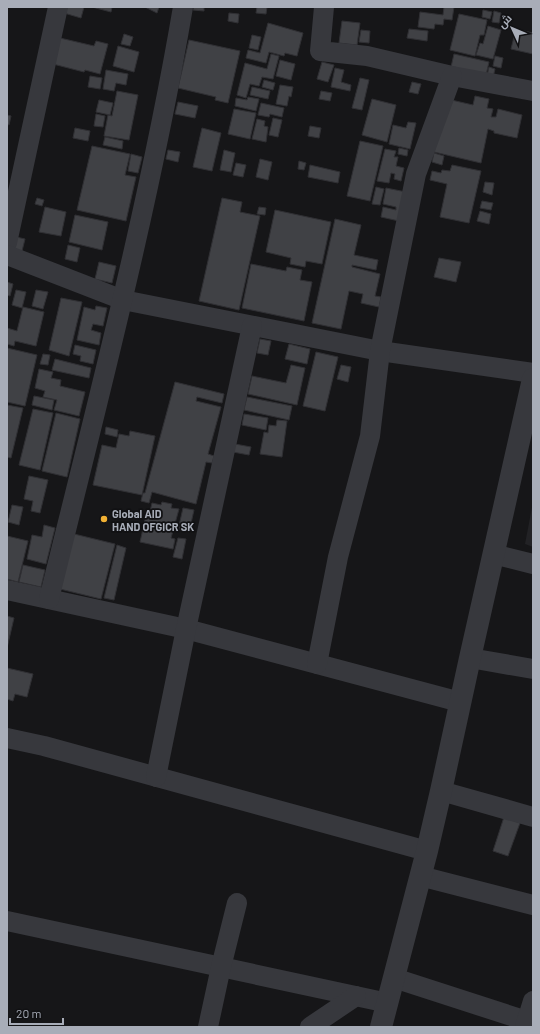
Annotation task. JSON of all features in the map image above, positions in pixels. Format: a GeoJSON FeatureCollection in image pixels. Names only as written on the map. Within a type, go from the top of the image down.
{"type":"FeatureCollection","features":[{"type":"Feature","properties":{"kind":"street"},"geometry":{"type":"LineString","coordinates":[[7,242],[58,7]]}},
{"type":"Feature","properties":{"kind":"street"},"geometry":{"type":"LineString","coordinates":[[49,599],[123,300],[170,86],[183,7]]}},
{"type":"Feature","properties":{"kind":"street"},"geometry":{"type":"LineString","coordinates":[[324,7],[320,51],[367,56],[452,76],[533,91]]}},
{"type":"Feature","properties":{"kind":"street"},"geometry":{"type":"LineString","coordinates":[[317,664],[338,556],[370,436],[380,351],[416,174],[452,76]]}},
{"type":"Feature","properties":{"kind":"street"},"geometry":{"type":"LineString","coordinates":[[7,255],[123,300],[380,351],[533,373]]}},
{"type":"Feature","properties":{"kind":"street"},"geometry":{"type":"LineString","coordinates":[[156,777],[186,629],[252,326]]}},
{"type":"Feature","properties":{"kind":"street"},"geometry":{"type":"LineString","coordinates":[[381,1027],[427,851],[533,380]]}},
{"type":"Feature","properties":{"kind":"street"},"geometry":{"type":"LineString","coordinates":[[493,554],[533,564]]}},
{"type":"Feature","properties":{"kind":"street"},"geometry":{"type":"LineString","coordinates":[[7,590],[186,629],[460,702]]}},
{"type":"Feature","properties":{"kind":"street"},"geometry":{"type":"LineString","coordinates":[[470,658],[533,669]]}},
{"type":"Feature","properties":{"kind":"street"},"geometry":{"type":"LineString","coordinates":[[7,738],[44,746],[427,851]]}},
{"type":"Feature","properties":{"kind":"street"},"geometry":{"type":"LineString","coordinates":[[441,791],[533,817]]}},
{"type":"Feature","properties":{"kind":"street"},"geometry":{"type":"LineString","coordinates":[[420,876],[533,905]]}},
{"type":"Feature","properties":{"kind":"street"},"geometry":{"type":"LineString","coordinates":[[212,1027],[208,1027],[237,903]]}},
{"type":"Feature","properties":{"kind":"street"},"geometry":{"type":"LineString","coordinates":[[7,922],[388,1003]]}},
{"type":"Feature","properties":{"kind":"street"},"geometry":{"type":"LineString","coordinates":[[394,978],[528,1024],[533,1001]]}},
{"type":"Feature","properties":{"kind":"street"},"geometry":{"type":"LineString","coordinates":[[310,1027],[356,996]]}},
{"type":"Feature","properties":{"kind":"shaded area"},"geometry":{"type":"Polygon","coordinates":[[[533,502],[533,547],[525,544],[533,502]]]}},
{"type":"Feature","properties":{"kind":"building"},"geometry":{"type":"Polygon","coordinates":[[[66,7],[84,7],[81,18],[64,13],[66,7]]]}},
{"type":"Feature","properties":{"kind":"building"},"geometry":{"type":"Polygon","coordinates":[[[92,7],[112,7],[111,12],[92,7]]]}},
{"type":"Feature","properties":{"kind":"building"},"geometry":{"type":"Polygon","coordinates":[[[145,7],[159,7],[157,13],[145,7]]]}},
{"type":"Feature","properties":{"kind":"building"},"geometry":{"type":"Polygon","coordinates":[[[194,7],[204,7],[204,11],[193,10],[194,7]]]}},
{"type":"Feature","properties":{"kind":"building"},"geometry":{"type":"Polygon","coordinates":[[[257,7],[267,7],[266,14],[256,13],[257,7]]]}},
{"type":"Feature","properties":{"kind":"building"},"geometry":{"type":"Polygon","coordinates":[[[444,7],[454,7],[452,20],[444,19],[443,25],[435,24],[434,29],[418,27],[420,12],[443,15],[444,7]]]}},
{"type":"Feature","properties":{"kind":"building"},"geometry":{"type":"Polygon","coordinates":[[[483,10],[492,12],[490,19],[482,17],[483,10]]]}},
{"type":"Feature","properties":{"kind":"building"},"geometry":{"type":"Polygon","coordinates":[[[494,11],[501,13],[499,23],[492,22],[494,11]]]}},
{"type":"Feature","properties":{"kind":"building"},"geometry":{"type":"Polygon","coordinates":[[[229,13],[239,14],[238,23],[228,21],[229,13]]]}},
{"type":"Feature","properties":{"kind":"building"},"geometry":{"type":"Polygon","coordinates":[[[459,14],[487,20],[484,35],[480,35],[475,56],[450,50],[459,14]]]}},
{"type":"Feature","properties":{"kind":"building"},"geometry":{"type":"Polygon","coordinates":[[[342,21],[360,23],[357,45],[339,43],[342,21]]]}},
{"type":"Feature","properties":{"kind":"building"},"geometry":{"type":"Polygon","coordinates":[[[268,23],[303,33],[297,56],[285,53],[284,56],[269,52],[266,63],[246,58],[248,50],[260,53],[268,23]]]}},
{"type":"Feature","properties":{"kind":"building"},"geometry":{"type":"Polygon","coordinates":[[[488,26],[501,30],[493,59],[476,55],[480,43],[483,44],[488,26]]]}},
{"type":"Feature","properties":{"kind":"building"},"geometry":{"type":"Polygon","coordinates":[[[409,29],[428,31],[427,41],[407,38],[409,29]]]}},
{"type":"Feature","properties":{"kind":"building"},"geometry":{"type":"Polygon","coordinates":[[[516,29],[533,33],[533,54],[511,49],[516,29]]]}},
{"type":"Feature","properties":{"kind":"building"},"geometry":{"type":"Polygon","coordinates":[[[361,30],[370,31],[369,43],[359,42],[361,30]]]}},
{"type":"Feature","properties":{"kind":"building"},"geometry":{"type":"Polygon","coordinates":[[[124,34],[133,37],[130,46],[121,44],[124,34]]]}},
{"type":"Feature","properties":{"kind":"building"},"geometry":{"type":"Polygon","coordinates":[[[252,35],[261,37],[258,50],[249,48],[252,35]]]}},
{"type":"Feature","properties":{"kind":"building"},"geometry":{"type":"Polygon","coordinates":[[[60,38],[94,46],[96,41],[108,44],[100,74],[85,70],[84,72],[53,64],[60,38]]]}},
{"type":"Feature","properties":{"kind":"building"},"geometry":{"type":"Polygon","coordinates":[[[189,40],[240,51],[228,103],[215,100],[216,97],[178,88],[189,40]]]}},
{"type":"Feature","properties":{"kind":"building"},"geometry":{"type":"Polygon","coordinates":[[[118,46],[139,52],[134,72],[113,66],[118,46]]]}},
{"type":"Feature","properties":{"kind":"building"},"geometry":{"type":"Polygon","coordinates":[[[271,54],[279,56],[273,79],[262,77],[259,86],[250,84],[246,98],[237,95],[245,63],[267,69],[271,54]]]}},
{"type":"Feature","properties":{"kind":"building"},"geometry":{"type":"Polygon","coordinates":[[[454,54],[489,62],[486,75],[451,67],[454,54]]]}},
{"type":"Feature","properties":{"kind":"building"},"geometry":{"type":"Polygon","coordinates":[[[495,56],[503,58],[501,68],[493,66],[495,56]]]}},
{"type":"Feature","properties":{"kind":"building"},"geometry":{"type":"Polygon","coordinates":[[[280,60],[295,64],[291,80],[276,76],[280,60]]]}},
{"type":"Feature","properties":{"kind":"building"},"geometry":{"type":"Polygon","coordinates":[[[322,62],[334,65],[328,82],[317,79],[322,62]]]}},
{"type":"Feature","properties":{"kind":"building"},"geometry":{"type":"Polygon","coordinates":[[[489,67],[495,69],[493,77],[487,76],[489,67]]]}},
{"type":"Feature","properties":{"kind":"building"},"geometry":{"type":"Polygon","coordinates":[[[335,68],[344,70],[341,82],[351,85],[350,91],[331,87],[335,68]]]}},
{"type":"Feature","properties":{"kind":"building"},"geometry":{"type":"Polygon","coordinates":[[[106,70],[128,74],[126,85],[116,83],[114,91],[103,89],[106,70]]]}},
{"type":"Feature","properties":{"kind":"building"},"geometry":{"type":"Polygon","coordinates":[[[90,76],[102,78],[100,89],[88,87],[90,76]]]}},
{"type":"Feature","properties":{"kind":"building"},"geometry":{"type":"Polygon","coordinates":[[[360,78],[369,80],[362,110],[352,108],[360,78]]]}},
{"type":"Feature","properties":{"kind":"building"},"geometry":{"type":"Polygon","coordinates":[[[264,80],[275,83],[273,90],[262,87],[264,80]]]}},
{"type":"Feature","properties":{"kind":"building"},"geometry":{"type":"Polygon","coordinates":[[[412,82],[421,84],[418,94],[409,92],[412,82]]]}},
{"type":"Feature","properties":{"kind":"building"},"geometry":{"type":"Polygon","coordinates":[[[280,85],[293,87],[287,106],[276,104],[280,85]]]}},
{"type":"Feature","properties":{"kind":"building"},"geometry":{"type":"Polygon","coordinates":[[[252,87],[270,91],[268,99],[250,95],[252,87]]]}},
{"type":"Feature","properties":{"kind":"building"},"geometry":{"type":"Polygon","coordinates":[[[117,91],[138,95],[129,140],[104,136],[108,115],[112,116],[117,91]]]}},
{"type":"Feature","properties":{"kind":"building"},"geometry":{"type":"Polygon","coordinates":[[[321,91],[332,93],[330,101],[319,99],[321,91]]]}},
{"type":"Feature","properties":{"kind":"building"},"geometry":{"type":"Polygon","coordinates":[[[475,96],[489,99],[487,108],[493,109],[491,117],[496,117],[498,109],[522,115],[517,138],[494,133],[494,131],[488,129],[481,163],[434,152],[447,99],[473,105],[475,96]]]}},
{"type":"Feature","properties":{"kind":"building"},"geometry":{"type":"Polygon","coordinates":[[[248,97],[259,99],[256,111],[235,106],[236,98],[247,100],[248,97]]]}},
{"type":"Feature","properties":{"kind":"building"},"geometry":{"type":"Polygon","coordinates":[[[372,99],[396,105],[387,142],[362,135],[372,99]]]}},
{"type":"Feature","properties":{"kind":"building"},"geometry":{"type":"Polygon","coordinates":[[[99,100],[113,103],[110,115],[96,112],[99,100]]]}},
{"type":"Feature","properties":{"kind":"building"},"geometry":{"type":"Polygon","coordinates":[[[178,102],[198,106],[195,118],[175,114],[178,102]]]}},
{"type":"Feature","properties":{"kind":"building"},"geometry":{"type":"Polygon","coordinates":[[[261,103],[284,108],[282,117],[270,114],[269,117],[258,115],[261,103]]]}},
{"type":"Feature","properties":{"kind":"building"},"geometry":{"type":"Polygon","coordinates":[[[234,109],[256,113],[250,139],[228,134],[234,109]]]}},
{"type":"Feature","properties":{"kind":"building"},"geometry":{"type":"Polygon","coordinates":[[[96,114],[105,116],[103,127],[94,126],[96,114]]]}},
{"type":"Feature","properties":{"kind":"building"},"geometry":{"type":"Polygon","coordinates":[[[7,115],[11,116],[9,125],[7,124],[7,115]]]}},
{"type":"Feature","properties":{"kind":"building"},"geometry":{"type":"Polygon","coordinates":[[[273,118],[282,120],[278,137],[269,135],[273,118]]]}},
{"type":"Feature","properties":{"kind":"building"},"geometry":{"type":"Polygon","coordinates":[[[257,119],[265,121],[264,126],[268,127],[266,142],[252,139],[257,119]]]}},
{"type":"Feature","properties":{"kind":"building"},"geometry":{"type":"Polygon","coordinates":[[[408,122],[416,123],[410,149],[389,144],[393,125],[406,128],[408,122]]]}},
{"type":"Feature","properties":{"kind":"building"},"geometry":{"type":"Polygon","coordinates":[[[310,126],[321,128],[319,138],[308,136],[310,126]]]}},
{"type":"Feature","properties":{"kind":"building"},"geometry":{"type":"Polygon","coordinates":[[[75,128],[90,131],[88,141],[73,138],[75,128]]]}},
{"type":"Feature","properties":{"kind":"building"},"geometry":{"type":"Polygon","coordinates":[[[202,128],[221,133],[212,171],[193,167],[202,128]]]}},
{"type":"Feature","properties":{"kind":"building"},"geometry":{"type":"Polygon","coordinates":[[[105,137],[123,141],[122,149],[103,145],[105,137]]]}},
{"type":"Feature","properties":{"kind":"building"},"geometry":{"type":"Polygon","coordinates":[[[360,141],[383,146],[370,201],[347,196],[360,141]]]}},
{"type":"Feature","properties":{"kind":"building"},"geometry":{"type":"Polygon","coordinates":[[[92,146],[130,154],[125,175],[136,177],[126,221],[77,210],[92,146]]]}},
{"type":"Feature","properties":{"kind":"building"},"geometry":{"type":"Polygon","coordinates":[[[399,148],[408,150],[407,156],[398,154],[399,148]]]}},
{"type":"Feature","properties":{"kind":"building"},"geometry":{"type":"Polygon","coordinates":[[[385,149],[396,151],[394,157],[398,157],[396,166],[404,168],[401,181],[394,179],[395,174],[391,173],[389,183],[377,181],[385,149]]]}},
{"type":"Feature","properties":{"kind":"building"},"geometry":{"type":"Polygon","coordinates":[[[168,150],[180,152],[178,162],[166,159],[168,150]]]}},
{"type":"Feature","properties":{"kind":"building"},"geometry":{"type":"Polygon","coordinates":[[[224,150],[235,153],[231,172],[220,170],[224,150]]]}},
{"type":"Feature","properties":{"kind":"building"},"geometry":{"type":"Polygon","coordinates":[[[434,153],[444,156],[442,165],[432,162],[434,153]]]}},
{"type":"Feature","properties":{"kind":"building"},"geometry":{"type":"Polygon","coordinates":[[[131,154],[142,157],[138,173],[128,171],[131,154]]]}},
{"type":"Feature","properties":{"kind":"building"},"geometry":{"type":"Polygon","coordinates":[[[260,159],[272,162],[268,180],[256,177],[260,159]]]}},
{"type":"Feature","properties":{"kind":"building"},"geometry":{"type":"Polygon","coordinates":[[[299,161],[306,163],[304,170],[298,169],[299,161]]]}},
{"type":"Feature","properties":{"kind":"building"},"geometry":{"type":"Polygon","coordinates":[[[236,163],[246,165],[243,177],[233,175],[236,163]]]}},
{"type":"Feature","properties":{"kind":"building"},"geometry":{"type":"Polygon","coordinates":[[[310,165],[340,172],[338,183],[308,177],[310,165]]]}},
{"type":"Feature","properties":{"kind":"building"},"geometry":{"type":"Polygon","coordinates":[[[452,165],[481,171],[469,223],[440,217],[447,184],[430,180],[432,171],[441,173],[442,170],[450,171],[452,165]]]}},
{"type":"Feature","properties":{"kind":"building"},"geometry":{"type":"Polygon","coordinates":[[[485,182],[494,183],[492,195],[483,192],[485,182]]]}},
{"type":"Feature","properties":{"kind":"building"},"geometry":{"type":"Polygon","coordinates":[[[376,187],[384,189],[380,205],[372,204],[376,187]]]}},
{"type":"Feature","properties":{"kind":"building"},"geometry":{"type":"Polygon","coordinates":[[[386,188],[406,192],[399,221],[381,217],[383,207],[396,210],[396,207],[383,204],[386,188]]]}},
{"type":"Feature","properties":{"kind":"building"},"geometry":{"type":"Polygon","coordinates":[[[37,198],[44,200],[42,206],[35,204],[37,198]]]}},
{"type":"Feature","properties":{"kind":"building"},"geometry":{"type":"Polygon","coordinates":[[[222,198],[242,202],[240,212],[260,216],[239,310],[199,301],[222,198]]]}},
{"type":"Feature","properties":{"kind":"building"},"geometry":{"type":"Polygon","coordinates":[[[482,201],[493,203],[491,210],[480,208],[482,201]]]}},
{"type":"Feature","properties":{"kind":"building"},"geometry":{"type":"Polygon","coordinates":[[[45,207],[66,212],[61,236],[39,232],[45,207]]]}},
{"type":"Feature","properties":{"kind":"building"},"geometry":{"type":"Polygon","coordinates":[[[259,207],[266,208],[265,215],[257,214],[259,207]]]}},
{"type":"Feature","properties":{"kind":"building"},"geometry":{"type":"Polygon","coordinates":[[[275,210],[331,222],[322,264],[306,261],[305,267],[290,264],[291,258],[266,252],[275,210]]]}},
{"type":"Feature","properties":{"kind":"building"},"geometry":{"type":"Polygon","coordinates":[[[480,211],[491,214],[489,224],[477,221],[480,211]]]}},
{"type":"Feature","properties":{"kind":"building"},"geometry":{"type":"Polygon","coordinates":[[[75,215],[108,222],[102,250],[69,242],[75,215]]]}},
{"type":"Feature","properties":{"kind":"building"},"geometry":{"type":"Polygon","coordinates":[[[335,219],[361,225],[354,255],[378,260],[376,270],[352,265],[352,267],[380,274],[375,296],[381,297],[379,307],[361,303],[363,294],[349,291],[341,329],[312,323],[335,219]]]}},
{"type":"Feature","properties":{"kind":"building"},"geometry":{"type":"Polygon","coordinates":[[[12,236],[25,239],[21,255],[8,252],[12,236]]]}},
{"type":"Feature","properties":{"kind":"building"},"geometry":{"type":"Polygon","coordinates":[[[68,245],[80,248],[77,262],[65,259],[68,245]]]}},
{"type":"Feature","properties":{"kind":"building"},"geometry":{"type":"Polygon","coordinates":[[[439,258],[461,262],[456,282],[434,277],[439,258]]]}},
{"type":"Feature","properties":{"kind":"building"},"geometry":{"type":"Polygon","coordinates":[[[99,262],[116,266],[112,283],[95,279],[99,262]]]}},
{"type":"Feature","properties":{"kind":"building"},"geometry":{"type":"Polygon","coordinates":[[[251,264],[286,271],[287,267],[302,270],[300,280],[312,282],[304,321],[242,308],[251,264]]]}},
{"type":"Feature","properties":{"kind":"building"},"geometry":{"type":"Polygon","coordinates":[[[7,282],[13,284],[10,296],[7,295],[7,282]]]}},
{"type":"Feature","properties":{"kind":"building"},"geometry":{"type":"Polygon","coordinates":[[[16,290],[26,292],[22,308],[12,305],[16,290]]]}},
{"type":"Feature","properties":{"kind":"building"},"geometry":{"type":"Polygon","coordinates":[[[36,290],[48,292],[43,309],[32,306],[36,290]]]}},
{"type":"Feature","properties":{"kind":"building"},"geometry":{"type":"Polygon","coordinates":[[[61,298],[82,302],[69,356],[49,350],[61,298]]]}},
{"type":"Feature","properties":{"kind":"building"},"geometry":{"type":"Polygon","coordinates":[[[96,306],[107,308],[103,326],[93,324],[91,330],[101,333],[99,345],[77,340],[84,307],[95,310],[96,306]]]}},
{"type":"Feature","properties":{"kind":"building"},"geometry":{"type":"Polygon","coordinates":[[[23,307],[44,312],[36,346],[15,341],[14,346],[7,344],[7,328],[17,331],[23,307]]]}},
{"type":"Feature","properties":{"kind":"building"},"geometry":{"type":"Polygon","coordinates":[[[260,339],[271,341],[268,355],[257,353],[260,339]]]}},
{"type":"Feature","properties":{"kind":"building"},"geometry":{"type":"Polygon","coordinates":[[[289,344],[310,349],[307,364],[285,359],[289,344]]]}},
{"type":"Feature","properties":{"kind":"building"},"geometry":{"type":"Polygon","coordinates":[[[75,345],[96,350],[93,364],[80,361],[81,356],[73,354],[75,345]]]}},
{"type":"Feature","properties":{"kind":"building"},"geometry":{"type":"Polygon","coordinates":[[[7,348],[37,355],[25,406],[7,402],[7,348]]]}},
{"type":"Feature","properties":{"kind":"building"},"geometry":{"type":"Polygon","coordinates":[[[316,352],[338,357],[325,411],[303,406],[316,352]]]}},
{"type":"Feature","properties":{"kind":"building"},"geometry":{"type":"Polygon","coordinates":[[[43,354],[50,355],[48,365],[40,364],[43,354]]]}},
{"type":"Feature","properties":{"kind":"building"},"geometry":{"type":"Polygon","coordinates":[[[55,359],[91,368],[89,378],[52,370],[55,359]]]}},
{"type":"Feature","properties":{"kind":"building"},"geometry":{"type":"Polygon","coordinates":[[[291,365],[305,368],[297,405],[248,394],[252,376],[286,383],[291,365]]]}},
{"type":"Feature","properties":{"kind":"building"},"geometry":{"type":"Polygon","coordinates":[[[341,365],[351,367],[348,382],[337,379],[341,365]]]}},
{"type":"Feature","properties":{"kind":"building"},"geometry":{"type":"Polygon","coordinates":[[[39,369],[53,372],[51,378],[61,380],[60,386],[85,392],[79,416],[54,410],[57,400],[43,397],[45,391],[35,388],[39,369]]]}},
{"type":"Feature","properties":{"kind":"building"},"geometry":{"type":"Polygon","coordinates":[[[175,382],[224,394],[222,403],[197,397],[196,401],[221,407],[208,454],[214,456],[212,463],[206,462],[196,504],[152,492],[149,503],[141,501],[143,493],[145,493],[175,382]]]}},
{"type":"Feature","properties":{"kind":"building"},"geometry":{"type":"Polygon","coordinates":[[[34,396],[54,400],[52,410],[32,405],[34,396]]]}},
{"type":"Feature","properties":{"kind":"building"},"geometry":{"type":"Polygon","coordinates":[[[247,397],[292,406],[289,420],[244,410],[247,397]]]}},
{"type":"Feature","properties":{"kind":"building"},"geometry":{"type":"Polygon","coordinates":[[[7,405],[23,408],[11,458],[7,457],[7,405]]]}},
{"type":"Feature","properties":{"kind":"building"},"geometry":{"type":"Polygon","coordinates":[[[33,409],[53,413],[40,470],[19,465],[33,409]]]}},
{"type":"Feature","properties":{"kind":"building"},"geometry":{"type":"Polygon","coordinates":[[[56,413],[80,419],[67,477],[42,471],[56,413]]]}},
{"type":"Feature","properties":{"kind":"building"},"geometry":{"type":"Polygon","coordinates":[[[244,414],[268,418],[266,430],[242,425],[244,414]]]}},
{"type":"Feature","properties":{"kind":"building"},"geometry":{"type":"Polygon","coordinates":[[[277,420],[287,421],[282,457],[260,454],[264,432],[268,433],[269,425],[276,426],[277,420]]]}},
{"type":"Feature","properties":{"kind":"building"},"geometry":{"type":"Polygon","coordinates":[[[106,427],[118,430],[117,437],[105,434],[106,427]]]}},
{"type":"Feature","properties":{"kind":"building"},"geometry":{"type":"Polygon","coordinates":[[[130,431],[155,436],[142,495],[93,485],[102,445],[116,448],[119,434],[129,436],[130,431]]]}},
{"type":"Feature","properties":{"kind":"building"},"geometry":{"type":"Polygon","coordinates":[[[235,444],[251,447],[249,455],[233,452],[235,444]]]}},
{"type":"Feature","properties":{"kind":"building"},"geometry":{"type":"Polygon","coordinates":[[[29,476],[48,480],[40,513],[31,511],[33,501],[24,499],[29,476]]]}},
{"type":"Feature","properties":{"kind":"building"},"geometry":{"type":"Polygon","coordinates":[[[162,502],[172,504],[171,508],[179,509],[171,538],[175,539],[173,549],[140,542],[147,511],[150,512],[152,503],[161,505],[162,502]]]}},
{"type":"Feature","properties":{"kind":"building"},"geometry":{"type":"Polygon","coordinates":[[[12,505],[23,507],[19,525],[8,522],[12,505]]]}},
{"type":"Feature","properties":{"kind":"building"},"geometry":{"type":"Polygon","coordinates":[[[183,508],[194,510],[189,532],[178,530],[183,508]]]}},
{"type":"Feature","properties":{"kind":"building"},"geometry":{"type":"Polygon","coordinates":[[[44,525],[55,528],[46,564],[27,559],[32,535],[42,537],[44,525]]]}},
{"type":"Feature","properties":{"kind":"building"},"geometry":{"type":"Polygon","coordinates":[[[74,534],[115,544],[101,599],[60,589],[74,534]]]}},
{"type":"Feature","properties":{"kind":"building"},"geometry":{"type":"Polygon","coordinates":[[[7,536],[28,541],[18,582],[7,579],[7,536]]]}},
{"type":"Feature","properties":{"kind":"building"},"geometry":{"type":"Polygon","coordinates":[[[178,538],[186,539],[182,559],[173,557],[178,538]]]}},
{"type":"Feature","properties":{"kind":"building"},"geometry":{"type":"Polygon","coordinates":[[[117,545],[126,548],[114,600],[104,598],[117,545]]]}},
{"type":"Feature","properties":{"kind":"building"},"geometry":{"type":"Polygon","coordinates":[[[23,565],[45,570],[41,587],[19,582],[23,565]]]}},
{"type":"Feature","properties":{"kind":"building"},"geometry":{"type":"Polygon","coordinates":[[[7,616],[14,618],[7,648],[7,616]]]}},
{"type":"Feature","properties":{"kind":"building"},"geometry":{"type":"Polygon","coordinates":[[[7,668],[33,674],[27,697],[15,694],[13,701],[7,699],[7,668]]]}},
{"type":"Feature","properties":{"kind":"building"},"geometry":{"type":"Polygon","coordinates":[[[504,817],[520,823],[508,856],[493,851],[504,817]]]}},
{"type":"Feature","properties":{"kind":"place","name":"Global AID HAND OFGICR SK"},"geometry":{"type":"Point","coordinates":[104,519]}}]}
